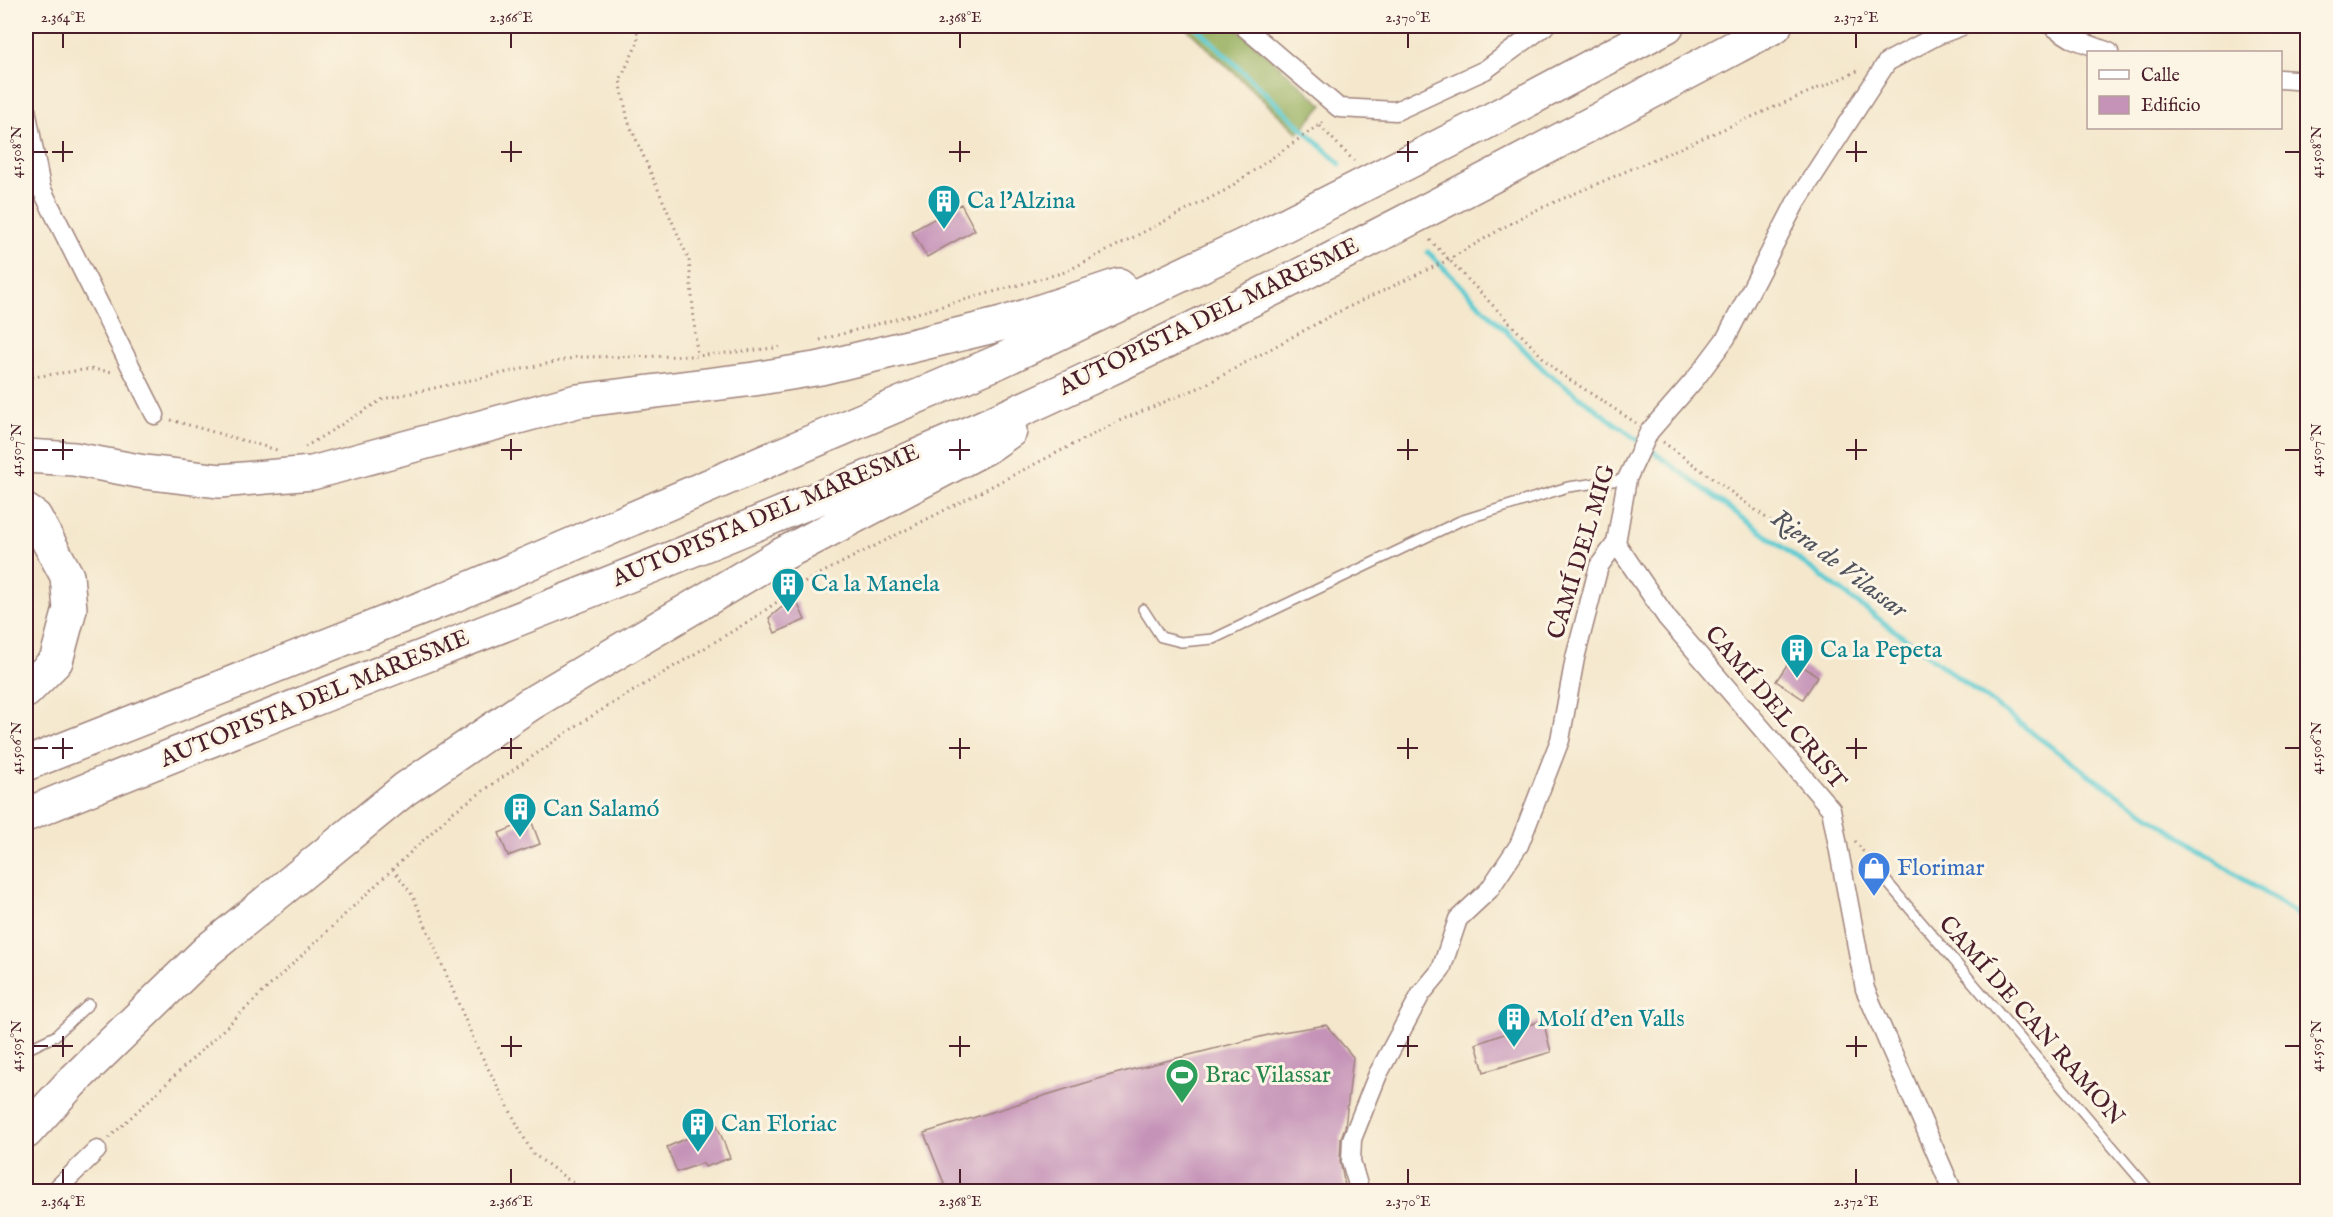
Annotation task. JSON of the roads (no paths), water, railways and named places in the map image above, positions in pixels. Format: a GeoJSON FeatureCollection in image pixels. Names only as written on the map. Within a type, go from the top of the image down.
{"type":"FeatureCollection","features":[{"type":"Feature","properties":{"kind":"highway","name":"AUTOPISTA DEL MARESME"},"geometry":{"type":"LineString","coordinates":[[26,764],[456,594],[1000,361],[1254,240],[1483,124],[1667,26]]}},
{"type":"Feature","properties":{"kind":"highway","name":"AUTOPISTA DEL MARESME"},"geometry":{"type":"LineString","coordinates":[[26,815],[789,510],[1086,380],[1517,163],[1775,26]]}},
{"type":"Feature","properties":{"kind":"highway"},"geometry":{"type":"LineString","coordinates":[[26,456],[75,459],[144,472],[220,481],[312,473],[577,402],[754,380],[821,368],[1002,324],[1254,240]]}},
{"type":"Feature","properties":{"kind":"highway"},"geometry":{"type":"LineString","coordinates":[[26,1132],[71,1083],[208,950],[405,789],[550,692],[781,555],[987,447],[1086,380]]}},
{"type":"Feature","properties":{"kind":"highway"},"geometry":{"type":"LineString","coordinates":[[26,511],[35,518],[67,576],[70,609],[56,661],[26,691]]}},
{"type":"Feature","properties":{"kind":"street"},"geometry":{"type":"LineString","coordinates":[[1243,26],[1340,108],[1396,111],[1485,70],[1545,26]]}},
{"type":"Feature","properties":{"kind":"street","name":"CAMÍ DEL MIG"},"geometry":{"type":"LineString","coordinates":[[1360,1191],[1351,1161],[1352,1139],[1378,1074],[1421,994],[1441,970],[1458,920],[1489,890],[1519,845],[1560,740],[1575,658],[1599,566],[1616,543],[1627,479],[1649,432],[1696,378],[1726,338],[1795,204],[1887,62],[1938,35],[1962,26]]}},
{"type":"Feature","properties":{"kind":"street"},"geometry":{"type":"LineString","coordinates":[[2052,26],[2071,38],[2106,51]]}},
{"type":"Feature","properties":{"kind":"street"},"geometry":{"type":"LineString","coordinates":[[2282,79],[2307,81]]}},
{"type":"Feature","properties":{"kind":"street"},"geometry":{"type":"LineString","coordinates":[[26,109],[33,192],[136,374],[155,415]]}},
{"type":"Feature","properties":{"kind":"street","name":"CAMÍ DEL CRIST"},"geometry":{"type":"LineString","coordinates":[[1616,543],[1667,618],[1831,809],[1865,989],[1953,1191]]}},
{"type":"Feature","properties":{"kind":"street"},"geometry":{"type":"LineString","coordinates":[[54,1191],[97,1150]]}},
{"type":"Feature","properties":{"kind":"lane"},"geometry":{"type":"LineString","coordinates":[[1143,609],[1161,637],[1181,642],[1213,639],[1460,521],[1568,487],[1627,479]]}},
{"type":"Feature","properties":{"kind":"lane","name":"CAMÍ DE CAN RAMON"},"geometry":{"type":"LineString","coordinates":[[1882,876],[2151,1191]]}},
{"type":"Feature","properties":{"kind":"lane"},"geometry":{"type":"LineString","coordinates":[[26,1050],[55,1036],[89,1005]]}},
{"type":"Feature","properties":{"kind":"waterway"},"geometry":{"type":"LineString","coordinates":[[1195,26],[1340,164]]}},
{"type":"Feature","properties":{"kind":"waterway","name":"Riera de Vilassar"},"geometry":{"type":"LineString","coordinates":[[1428,252],[1546,372],[2092,777],[2308,922]]}},
{"type":"Feature","properties":{"kind":"place","name":"Ca l'Alzina"},"geometry":{"type":"Point","coordinates":[944,230]}},
{"type":"Feature","properties":{"kind":"place","name":"Ca la Manela"},"geometry":{"type":"Point","coordinates":[788,613]}},
{"type":"Feature","properties":{"kind":"place","name":"Ca la Pepeta"},"geometry":{"type":"Point","coordinates":[1797,679]}},
{"type":"Feature","properties":{"kind":"place","name":"Can Salamó"},"geometry":{"type":"Point","coordinates":[520,838]}},
{"type":"Feature","properties":{"kind":"place","name":"Florimar"},"geometry":{"type":"Point","coordinates":[1874,897]}},
{"type":"Feature","properties":{"kind":"place","name":"Molí d'en Valls"},"geometry":{"type":"Point","coordinates":[1514,1048]}},
{"type":"Feature","properties":{"kind":"place","name":"Brac Vilassar"},"geometry":{"type":"Point","coordinates":[1182,1104]}},
{"type":"Feature","properties":{"kind":"place","name":"Can Floriac"},"geometry":{"type":"Point","coordinates":[698,1153]}}]}
